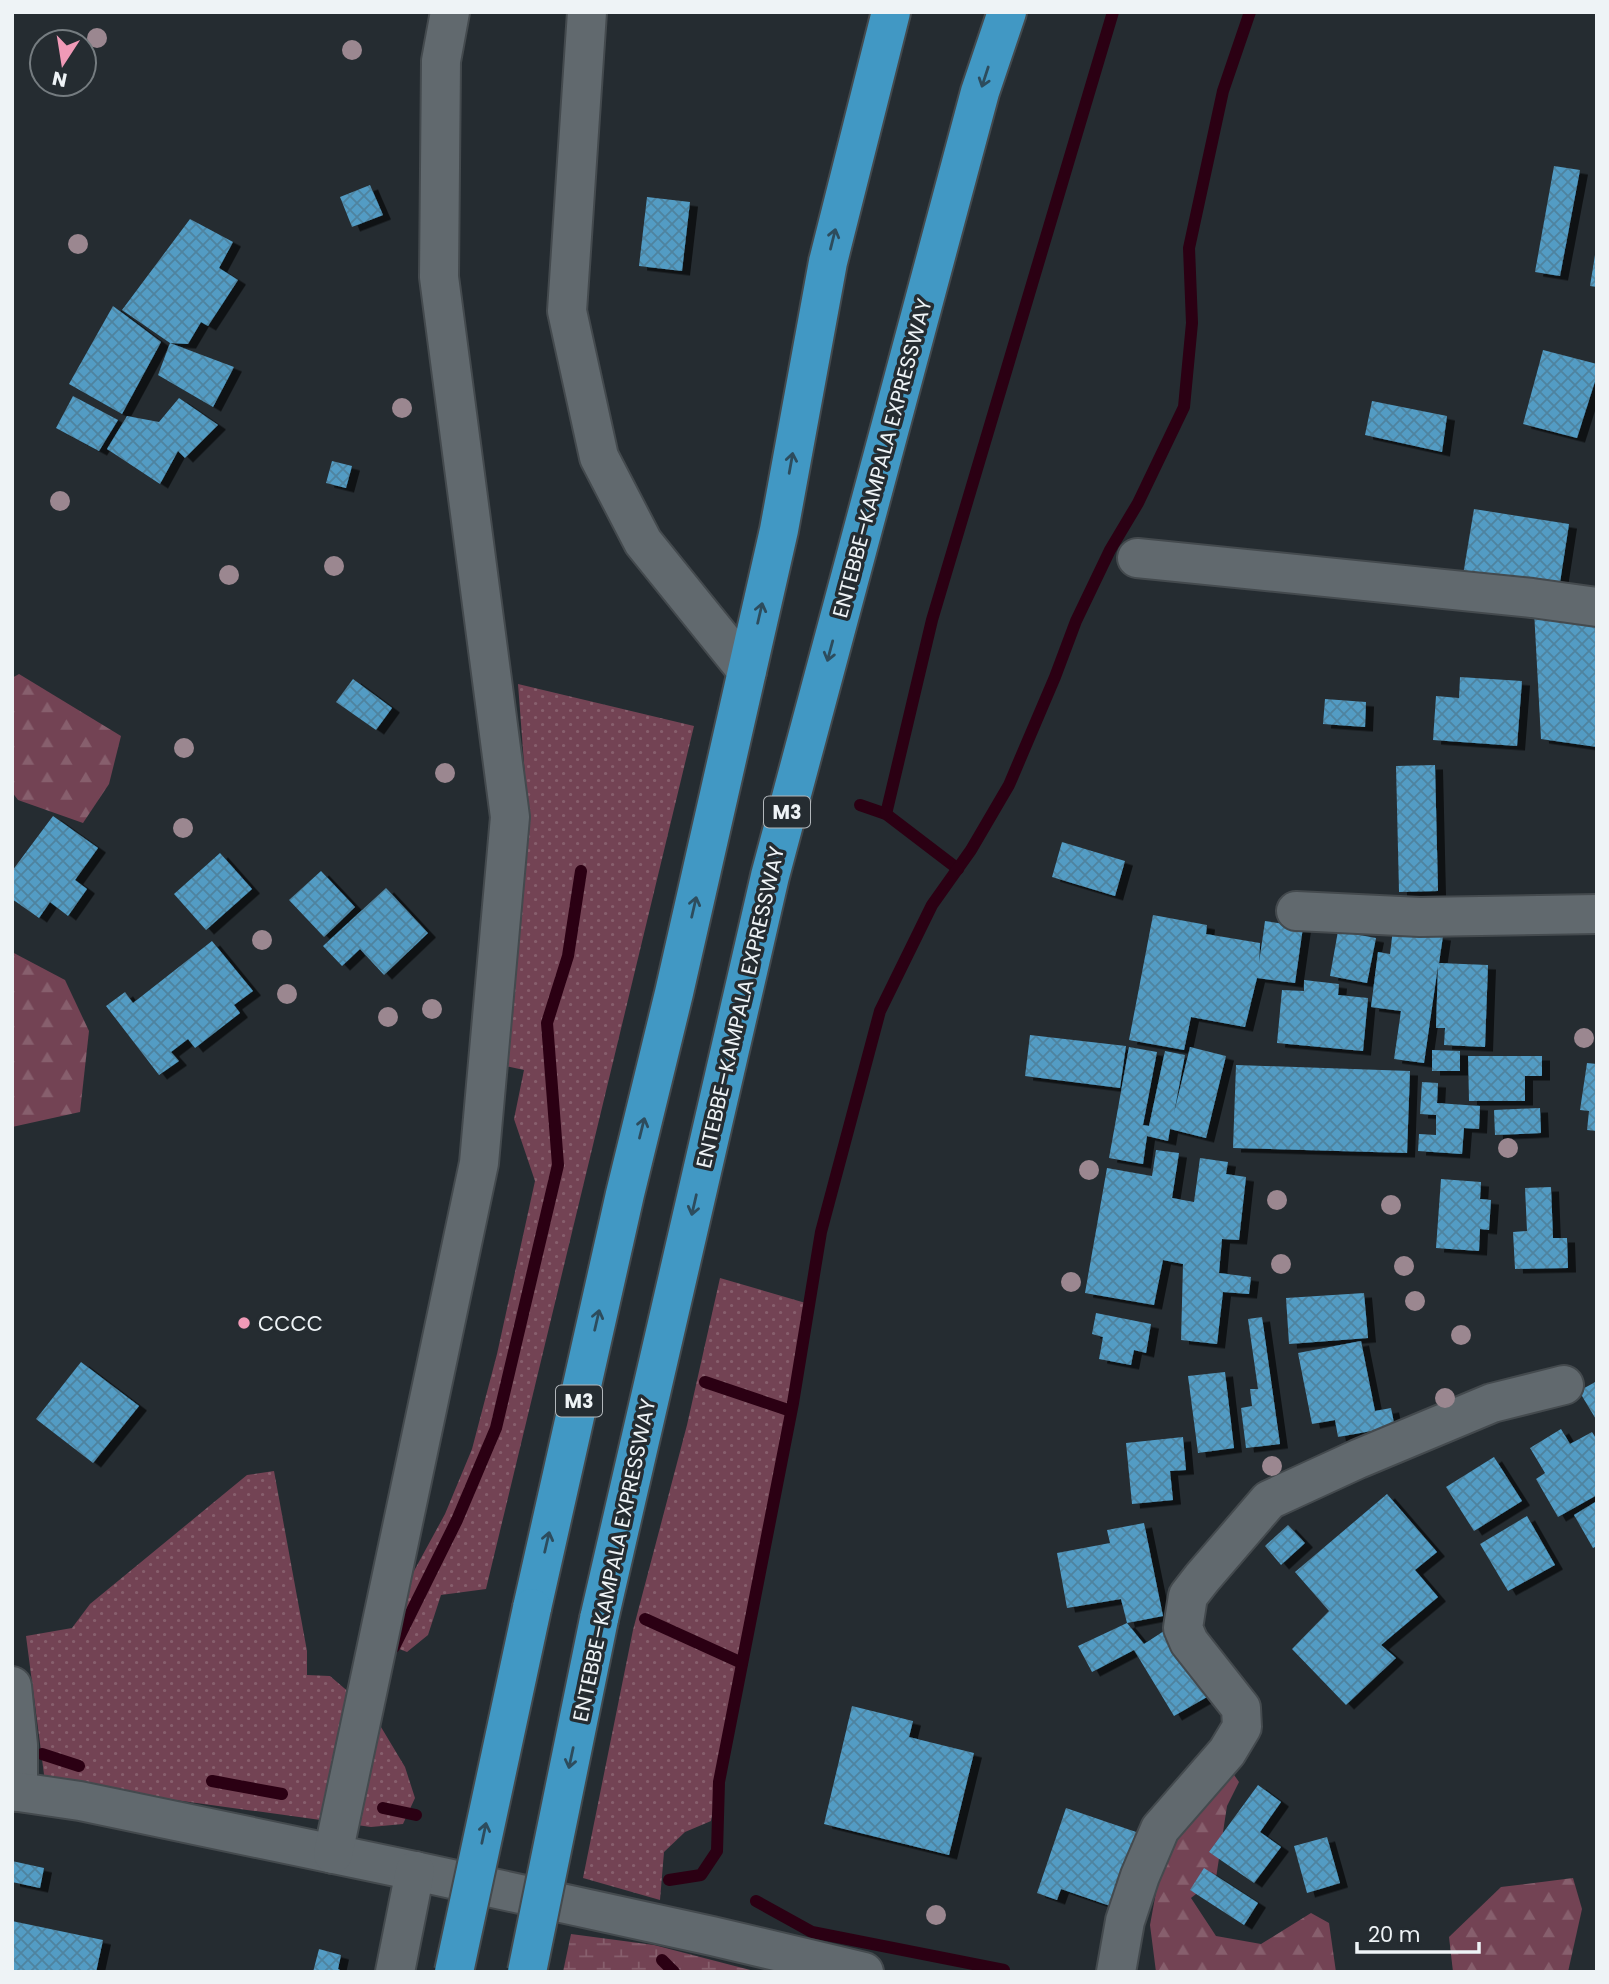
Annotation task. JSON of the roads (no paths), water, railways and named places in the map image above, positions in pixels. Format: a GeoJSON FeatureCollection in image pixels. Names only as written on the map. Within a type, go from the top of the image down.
{"type":"FeatureCollection","features":[{"type":"Feature","properties":{"kind":"highway","name":"M3"},"geometry":{"type":"LineString","coordinates":[[454,1972],[532,1608],[779,530],[828,262],[891,12]]}},
{"type":"Feature","properties":{"kind":"highway","name":"ENTEBBE–KAMPALA EXPRESSWAY"},"geometry":{"type":"LineString","coordinates":[[527,1972],[599,1619],[770,876],[980,92],[1007,12]]}},
{"type":"Feature","properties":{"kind":"street"},"geometry":{"type":"LineString","coordinates":[[333,1854],[479,1163],[510,817],[439,277],[441,61],[450,12]]}},
{"type":"Feature","properties":{"kind":"street"},"geometry":{"type":"LineString","coordinates":[[587,12],[567,311],[599,457],[643,542],[747,671]]}},
{"type":"Feature","properties":{"kind":"street"},"geometry":{"type":"LineString","coordinates":[[1138,558],[1597,607]]}},
{"type":"Feature","properties":{"kind":"street"},"geometry":{"type":"LineString","coordinates":[[1296,911],[1420,917],[1597,914]]}},
{"type":"Feature","properties":{"kind":"street"},"geometry":{"type":"LineString","coordinates":[[1116,1972],[1125,1921],[1160,1829],[1227,1752],[1242,1727],[1241,1708],[1189,1642],[1183,1628],[1188,1596],[1269,1500],[1358,1459],[1492,1404],[1564,1385]]}},
{"type":"Feature","properties":{"kind":"street"},"geometry":{"type":"LineString","coordinates":[[12,1686],[18,1745],[15,1791],[80,1801],[415,1871],[864,1972]]}},
{"type":"Feature","properties":{"kind":"street"},"geometry":{"type":"LineString","coordinates":[[395,1972],[415,1871]]}},
{"type":"Feature","properties":{"kind":"waterway"},"geometry":{"type":"LineString","coordinates":[[886,814],[932,620],[1113,12]]}},
{"type":"Feature","properties":{"kind":"waterway"},"geometry":{"type":"LineString","coordinates":[[669,1880],[701,1875],[717,1851],[719,1782],[793,1403],[821,1232],[880,1011],[932,905],[971,850],[1009,785],[1076,621],[1110,550],[1138,503],[1184,407],[1192,323],[1189,248],[1223,91],[1250,12]]}},
{"type":"Feature","properties":{"kind":"waterway"},"geometry":{"type":"LineString","coordinates":[[860,805],[886,814],[958,869]]}},
{"type":"Feature","properties":{"kind":"waterway"},"geometry":{"type":"LineString","coordinates":[[394,1647],[457,1520],[496,1428],[558,1165],[547,1023],[568,956],[581,871]]}},
{"type":"Feature","properties":{"kind":"waterway"},"geometry":{"type":"LineString","coordinates":[[705,1382],[791,1411]]}},
{"type":"Feature","properties":{"kind":"waterway"},"geometry":{"type":"LineString","coordinates":[[645,1619],[742,1663]]}},
{"type":"Feature","properties":{"kind":"waterway"},"geometry":{"type":"LineString","coordinates":[[42,1754],[79,1766]]}},
{"type":"Feature","properties":{"kind":"waterway"},"geometry":{"type":"LineString","coordinates":[[212,1781],[282,1794]]}},
{"type":"Feature","properties":{"kind":"waterway"},"geometry":{"type":"LineString","coordinates":[[383,1808],[416,1815]]}},
{"type":"Feature","properties":{"kind":"waterway"},"geometry":{"type":"LineString","coordinates":[[756,1901],[812,1932],[1004,1970]]}},
{"type":"Feature","properties":{"kind":"waterway"},"geometry":{"type":"LineString","coordinates":[[662,1960],[674,1972]]}},
{"type":"Feature","properties":{"kind":"place","name":"CCCC"},"geometry":{"type":"Point","coordinates":[244,1323]}}]}
